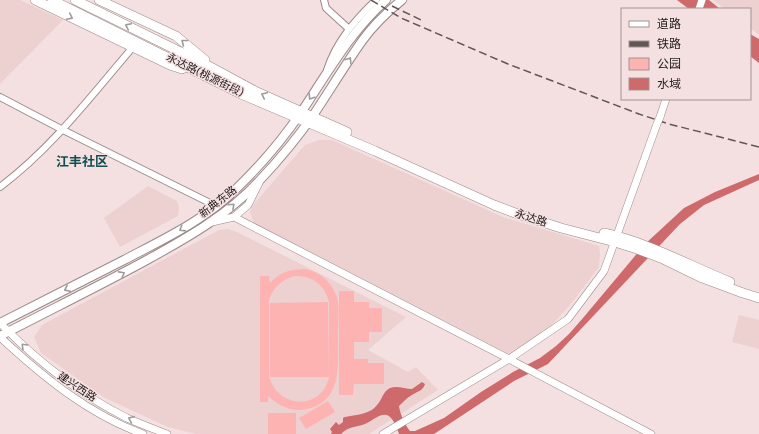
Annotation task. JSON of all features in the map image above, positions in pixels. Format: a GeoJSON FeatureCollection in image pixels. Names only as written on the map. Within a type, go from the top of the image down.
{"type":"FeatureCollection","features":[{"type":"Feature","properties":{"kind":"main road"},"geometry":{"type":"LineString","coordinates":[[35,0],[170,65],[226,86]]}},
{"type":"Feature","properties":{"kind":"main road","name":"永达路(桃源街段)"},"geometry":{"type":"LineString","coordinates":[[52,0],[226,86],[310,119]]}},
{"type":"Feature","properties":{"kind":"main road","name":"永达路(桃源街段)"},"geometry":{"type":"LineString","coordinates":[[75,0],[213,68],[299,115]]}},
{"type":"Feature","properties":{"kind":"main road"},"geometry":{"type":"LineString","coordinates":[[99,0],[176,36],[185,42],[213,68]]}},
{"type":"Feature","properties":{"kind":"main road","name":"新典东路"},"geometry":{"type":"LineString","coordinates":[[0,323],[177,232],[216,206],[236,190],[270,153],[299,115],[337,56],[375,10],[386,0]]}},
{"type":"Feature","properties":{"kind":"main road","name":"新典东路"},"geometry":{"type":"LineString","coordinates":[[0,336],[56,306],[109,281],[192,235],[226,212],[260,181],[290,146],[310,119],[362,40],[385,14],[402,0]]}},
{"type":"Feature","properties":{"kind":"main road","name":"永达路"},"geometry":{"type":"LineString","coordinates":[[310,119],[508,206],[638,246],[759,291]]}},
{"type":"Feature","properties":{"kind":"main road","name":"永达路"},"geometry":{"type":"LineString","coordinates":[[662,255],[700,277],[759,298]]}},
{"type":"Feature","properties":{"kind":"street"},"geometry":{"type":"LineString","coordinates":[[324,0],[326,8],[349,29]]}},
{"type":"Feature","properties":{"kind":"street"},"geometry":{"type":"LineString","coordinates":[[325,75],[331,56],[349,29],[376,0]]}},
{"type":"Feature","properties":{"kind":"street"},"geometry":{"type":"LineString","coordinates":[[0,186],[16,174],[62,130],[133,47]]}},
{"type":"Feature","properties":{"kind":"street"},"geometry":{"type":"LineString","coordinates":[[0,97],[62,130],[216,206]]}},
{"type":"Feature","properties":{"kind":"street"},"geometry":{"type":"LineString","coordinates":[[383,434],[513,361],[568,320],[604,271],[666,100]]}},
{"type":"Feature","properties":{"kind":"street"},"geometry":{"type":"LineString","coordinates":[[211,222],[234,217],[248,205],[260,181]]}},
{"type":"Feature","properties":{"kind":"street"},"geometry":{"type":"LineString","coordinates":[[234,217],[538,374],[649,434]]}},
{"type":"Feature","properties":{"kind":"street","name":"建兴西路"},"geometry":{"type":"LineString","coordinates":[[0,323],[27,350],[54,372],[128,418],[167,434]]}},
{"type":"Feature","properties":{"kind":"street","name":"建兴西路"},"geometry":{"type":"LineString","coordinates":[[0,336],[30,365],[63,390],[102,415],[143,434]]}},
{"type":"Feature","properties":{"kind":"shaded area"},"geometry":{"type":"Polygon","coordinates":[[[0,0],[20,0],[63,20],[0,84],[0,0]]]}},
{"type":"Feature","properties":{"kind":"shaded area"},"geometry":{"type":"Polygon","coordinates":[[[713,0],[759,0],[759,35],[751,29],[751,8],[724,8],[713,0]]]}},
{"type":"Feature","properties":{"kind":"shaded area"},"geometry":{"type":"Polygon","coordinates":[[[319,140],[332,140],[503,217],[599,246],[599,267],[571,304],[548,329],[508,354],[254,223],[250,212],[252,206],[305,145],[319,140]]]}},
{"type":"Feature","properties":{"kind":"shaded area"},"geometry":{"type":"Polygon","coordinates":[[[148,186],[177,201],[179,208],[178,216],[120,247],[104,218],[148,186]]]}},
{"type":"Feature","properties":{"kind":"shaded area"},"geometry":{"type":"Polygon","coordinates":[[[228,229],[237,232],[406,317],[368,350],[408,372],[416,367],[438,390],[369,434],[196,434],[168,427],[105,398],[41,353],[34,337],[42,325],[219,230],[228,229]]]}},
{"type":"Feature","properties":{"kind":"shaded area"},"geometry":{"type":"Polygon","coordinates":[[[739,315],[759,320],[759,349],[732,342],[739,315]]]}},
{"type":"Feature","properties":{"kind":"green space"},"geometry":{"type":"Polygon","coordinates":[[[300,269],[311,270],[325,278],[337,297],[339,312],[338,361],[335,383],[331,393],[324,401],[315,407],[296,410],[275,402],[268,396],[268,402],[260,402],[260,276],[269,276],[270,283],[282,274],[300,269]],[[294,276],[282,282],[273,291],[269,300],[269,375],[273,386],[280,394],[289,400],[299,402],[318,396],[325,388],[329,377],[270,377],[270,303],[328,302],[329,375],[329,303],[325,291],[317,282],[300,276],[294,276]]]}},
{"type":"Feature","properties":{"kind":"green space"},"geometry":{"type":"Polygon","coordinates":[[[339,291],[354,291],[354,302],[369,302],[369,308],[382,308],[382,332],[369,332],[369,342],[354,342],[354,359],[368,359],[368,363],[384,363],[384,384],[354,384],[353,395],[339,395],[339,291]]]}},
{"type":"Feature","properties":{"kind":"green space"},"geometry":{"type":"Polygon","coordinates":[[[328,401],[335,412],[306,429],[299,418],[328,401]]]}},
{"type":"Feature","properties":{"kind":"green space"},"geometry":{"type":"Polygon","coordinates":[[[268,413],[296,413],[296,434],[268,434],[268,413]]]}},
{"type":"Feature","properties":{"kind":"water"},"geometry":{"type":"Polygon","coordinates":[[[677,0],[709,0],[719,8],[688,8],[677,0]]]}},
{"type":"Feature","properties":{"kind":"water"},"geometry":{"type":"Polygon","coordinates":[[[751,35],[759,39],[759,63],[751,57],[751,35]]]}},
{"type":"Feature","properties":{"kind":"water"},"geometry":{"type":"Polygon","coordinates":[[[759,174],[759,180],[704,205],[680,224],[548,364],[514,381],[434,434],[399,434],[391,418],[384,415],[379,416],[364,425],[347,429],[341,434],[331,434],[332,432],[330,429],[336,422],[339,425],[343,422],[343,418],[345,417],[362,414],[371,410],[379,403],[388,389],[398,387],[412,389],[422,382],[425,384],[423,388],[399,406],[406,426],[410,431],[415,431],[444,418],[481,392],[513,372],[540,358],[556,346],[583,318],[645,244],[684,208],[715,192],[759,174]]]}},
{"type":"Feature","properties":{"kind":"railway"},"geometry":{"type":"LineString","coordinates":[[371,0],[401,18],[508,64],[639,114],[669,124],[759,147]]}},
{"type":"Feature","properties":{"kind":"railway"},"geometry":{"type":"LineString","coordinates":[[392,6],[421,20]]}},
{"type":"Feature","properties":{"kind":"district","name":"江丰社区"},"geometry":{"type":"Point","coordinates":[82,161]}}]}
